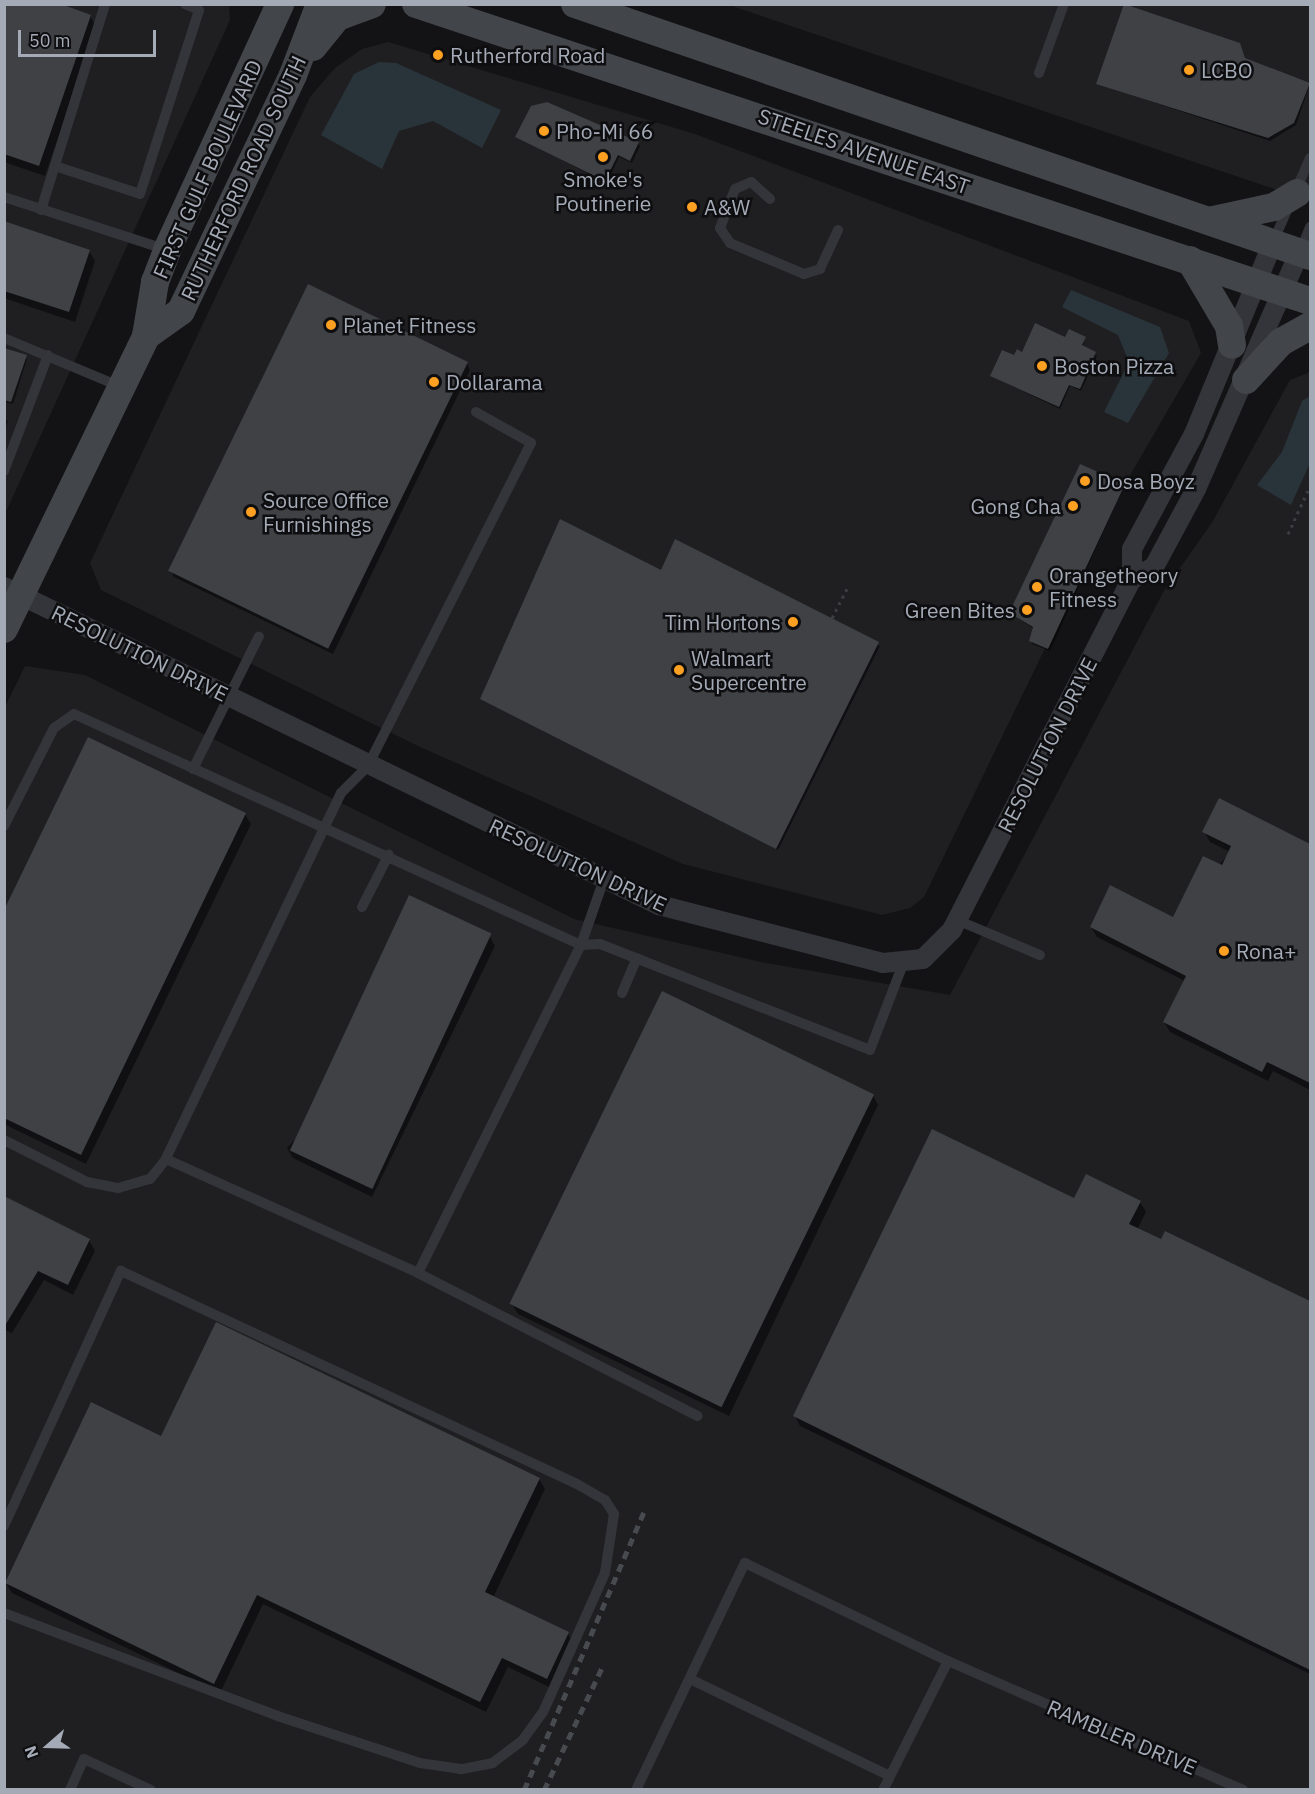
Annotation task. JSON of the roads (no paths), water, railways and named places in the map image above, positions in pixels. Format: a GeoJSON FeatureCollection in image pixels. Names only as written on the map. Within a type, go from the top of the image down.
{"type":"FeatureCollection","features":[{"type":"Feature","properties":{"kind":"main road","name":"RUTHERFORD ROAD SOUTH"},"geometry":{"type":"LineString","coordinates":[[4,629],[13,591],[146,336],[181,311],[293,75],[320,4]]}},
{"type":"Feature","properties":{"kind":"main road"},"geometry":{"type":"LineString","coordinates":[[293,75],[337,17],[372,4]]}},
{"type":"Feature","properties":{"kind":"main road","name":"STEELES AVENUE EAST"},"geometry":{"type":"LineString","coordinates":[[416,4],[1311,301]]}},
{"type":"Feature","properties":{"kind":"main road"},"geometry":{"type":"LineString","coordinates":[[575,4],[1272,242],[1307,245]]}},
{"type":"Feature","properties":{"kind":"main road","name":"FIRST GULF BOULEVARD"},"geometry":{"type":"LineString","coordinates":[[146,336],[154,282],[271,12]]}},
{"type":"Feature","properties":{"kind":"main road"},"geometry":{"type":"LineString","coordinates":[[1209,221],[1274,207],[1297,193]]}},
{"type":"Feature","properties":{"kind":"main road"},"geometry":{"type":"LineString","coordinates":[[1190,260],[1229,326],[1232,345]]}},
{"type":"Feature","properties":{"kind":"main road"},"geometry":{"type":"LineString","coordinates":[[1246,380],[1281,342],[1311,326]]}},
{"type":"Feature","properties":{"kind":"street","name":"RESOLUTION DRIVE"},"geometry":{"type":"LineString","coordinates":[[1132,579],[1154,567],[1246,380],[1269,287],[1272,242]]}},
{"type":"Feature","properties":{"kind":"street","name":"RESOLUTION DRIVE"},"geometry":{"type":"LineString","coordinates":[[13,591],[368,766],[659,905],[903,964],[940,947],[957,920],[1132,579],[1132,549],[1194,434],[1232,345],[1269,287],[1307,245]]}},
{"type":"Feature","properties":{"kind":"lane"},"geometry":{"type":"LineString","coordinates":[[41,210],[105,4]]}},
{"type":"Feature","properties":{"kind":"lane"},"geometry":{"type":"LineString","coordinates":[[55,166],[140,194],[199,10],[185,4]]}},
{"type":"Feature","properties":{"kind":"lane"},"geometry":{"type":"LineString","coordinates":[[1039,74],[1064,4]]}},
{"type":"Feature","properties":{"kind":"lane"},"geometry":{"type":"LineString","coordinates":[[1272,242],[1297,193],[1311,158]]}},
{"type":"Feature","properties":{"kind":"lane"},"geometry":{"type":"LineString","coordinates":[[770,200],[751,182],[735,189],[720,228],[730,243],[804,274],[820,268],[838,230]]}},
{"type":"Feature","properties":{"kind":"lane"},"geometry":{"type":"LineString","coordinates":[[4,197],[167,250]]}},
{"type":"Feature","properties":{"kind":"lane"},"geometry":{"type":"LineString","coordinates":[[4,338],[121,387]]}},
{"type":"Feature","properties":{"kind":"lane"},"geometry":{"type":"LineString","coordinates":[[4,471],[48,355]]}},
{"type":"Feature","properties":{"kind":"lane"},"geometry":{"type":"LineString","coordinates":[[4,1140],[87,1182],[118,1188],[150,1179],[166,1159],[326,832],[341,793],[368,766],[531,443],[476,412]]}},
{"type":"Feature","properties":{"kind":"lane"},"geometry":{"type":"LineString","coordinates":[[193,769],[259,636]]}},
{"type":"Feature","properties":{"kind":"lane"},"geometry":{"type":"LineString","coordinates":[[4,826],[54,728],[74,714],[326,832],[389,854],[581,945],[600,944],[870,1050],[903,964]]}},
{"type":"Feature","properties":{"kind":"lane"},"geometry":{"type":"LineString","coordinates":[[362,907],[389,854]]}},
{"type":"Feature","properties":{"kind":"lane"},"geometry":{"type":"LineString","coordinates":[[418,1274],[581,945],[604,879]]}},
{"type":"Feature","properties":{"kind":"lane"},"geometry":{"type":"LineString","coordinates":[[957,920],[1040,955]]}},
{"type":"Feature","properties":{"kind":"lane"},"geometry":{"type":"LineString","coordinates":[[622,993],[637,958]]}},
{"type":"Feature","properties":{"kind":"lane"},"geometry":{"type":"LineString","coordinates":[[166,1159],[418,1274],[697,1416]]}},
{"type":"Feature","properties":{"kind":"lane"},"geometry":{"type":"LineString","coordinates":[[4,1526],[121,1271],[577,1484],[605,1500],[615,1514],[605,1573],[543,1712],[523,1740],[493,1762],[461,1769],[420,1763],[289,1720],[4,1613]]}},
{"type":"Feature","properties":{"kind":"lane","name":"RAMBLER DRIVE"},"geometry":{"type":"LineString","coordinates":[[690,1679],[745,1563],[948,1661],[1244,1790]]}},
{"type":"Feature","properties":{"kind":"lane"},"geometry":{"type":"LineString","coordinates":[[884,1790],[948,1661]]}},
{"type":"Feature","properties":{"kind":"lane"},"geometry":{"type":"LineString","coordinates":[[636,1790],[690,1679],[890,1776]]}},
{"type":"Feature","properties":{"kind":"lane"},"geometry":{"type":"LineString","coordinates":[[70,1790],[84,1760],[151,1790]]}},
{"type":"Feature","properties":{"kind":"railway"},"geometry":{"type":"LineString","coordinates":[[524,1790],[644,1512]]}},
{"type":"Feature","properties":{"kind":"railway"},"geometry":{"type":"LineString","coordinates":[[544,1790],[603,1665]]}},
{"type":"Feature","properties":{"kind":"place","name":"Rutherford Road"},"geometry":{"type":"Point","coordinates":[438,55]}},
{"type":"Feature","properties":{"kind":"place","name":"LCBO"},"geometry":{"type":"Point","coordinates":[1189,70]}},
{"type":"Feature","properties":{"kind":"place","name":"Pho-Mi 66"},"geometry":{"type":"Point","coordinates":[544,131]}},
{"type":"Feature","properties":{"kind":"place","name":"Smoke's Poutinerie"},"geometry":{"type":"Point","coordinates":[603,157]}},
{"type":"Feature","properties":{"kind":"place","name":"A&W"},"geometry":{"type":"Point","coordinates":[692,207]}},
{"type":"Feature","properties":{"kind":"place","name":"Planet Fitness"},"geometry":{"type":"Point","coordinates":[331,325]}},
{"type":"Feature","properties":{"kind":"place","name":"Boston Pizza"},"geometry":{"type":"Point","coordinates":[1042,366]}},
{"type":"Feature","properties":{"kind":"place","name":"Dollarama"},"geometry":{"type":"Point","coordinates":[434,382]}},
{"type":"Feature","properties":{"kind":"place","name":"Dosa Boyz"},"geometry":{"type":"Point","coordinates":[1085,481]}},
{"type":"Feature","properties":{"kind":"place","name":"Gong Cha"},"geometry":{"type":"Point","coordinates":[1073,506]}},
{"type":"Feature","properties":{"kind":"place","name":"Source Office Furnishings"},"geometry":{"type":"Point","coordinates":[251,512]}},
{"type":"Feature","properties":{"kind":"place","name":"Orangetheory Fitness"},"geometry":{"type":"Point","coordinates":[1037,587]}},
{"type":"Feature","properties":{"kind":"place","name":"Green Bites"},"geometry":{"type":"Point","coordinates":[1027,610]}},
{"type":"Feature","properties":{"kind":"place","name":"Tim Hortons"},"geometry":{"type":"Point","coordinates":[793,622]}},
{"type":"Feature","properties":{"kind":"place","name":"Walmart Supercentre"},"geometry":{"type":"Point","coordinates":[679,670]}},
{"type":"Feature","properties":{"kind":"place","name":"Rona+"},"geometry":{"type":"Point","coordinates":[1224,951]}}]}
